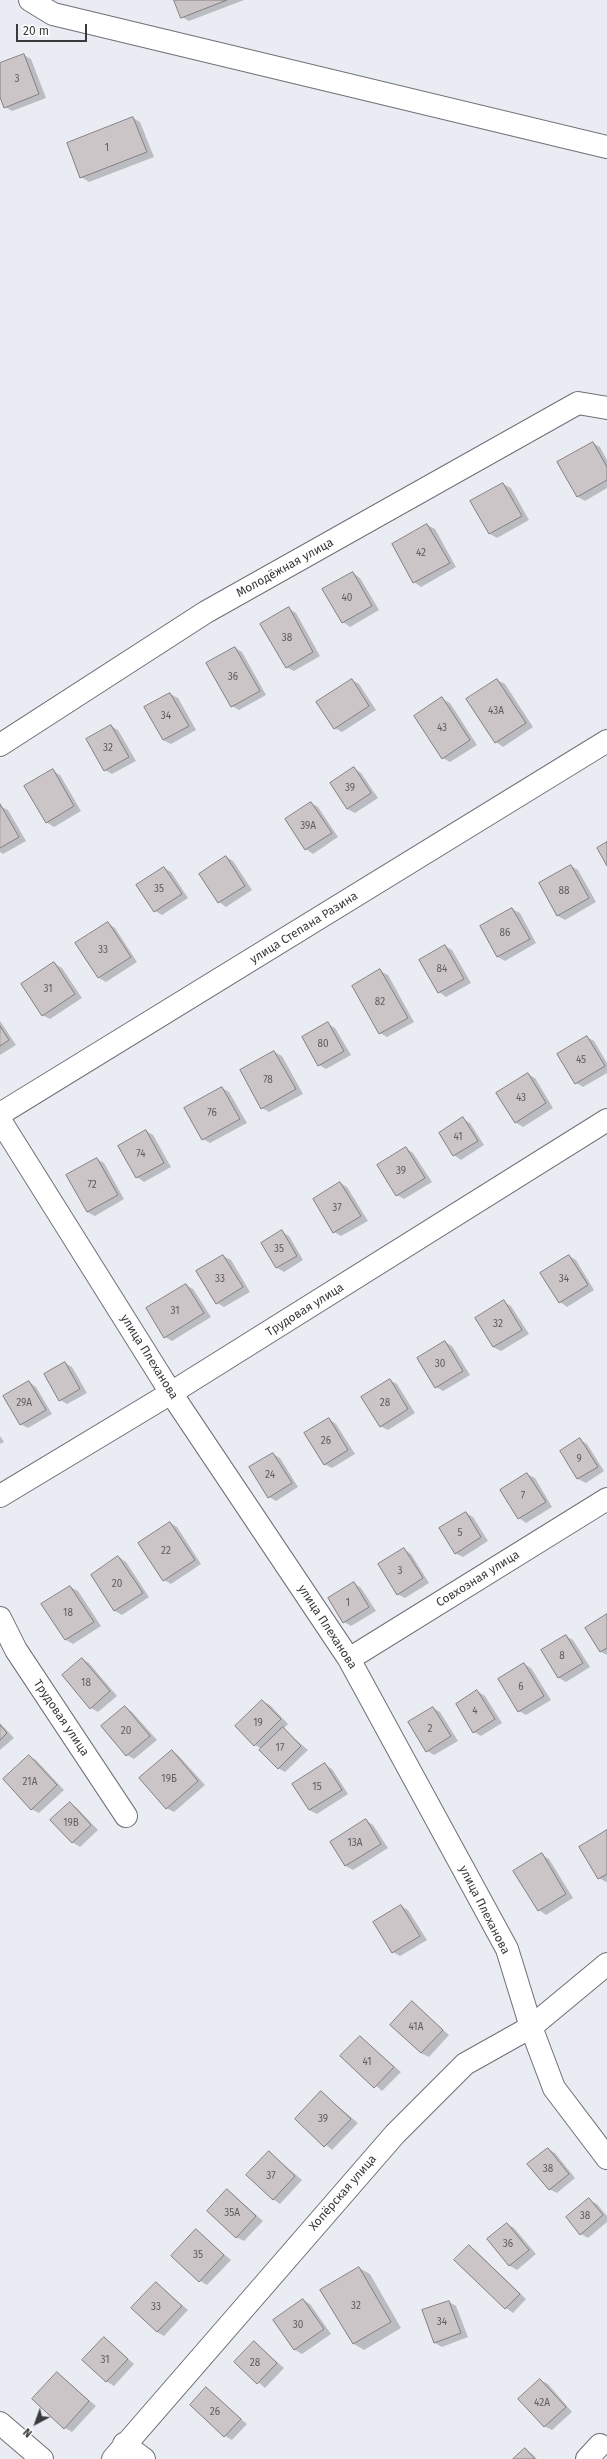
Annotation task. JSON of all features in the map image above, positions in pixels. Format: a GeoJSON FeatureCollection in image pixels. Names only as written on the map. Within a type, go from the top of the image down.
{"type":"FeatureCollection","features":[{"type":"Feature","properties":{"kind":"street"},"geometry":{"type":"LineString","coordinates":[[30,0],[53,14],[607,147]]}},
{"type":"Feature","properties":{"kind":"street","name":"Молодёжная улица"},"geometry":{"type":"LineString","coordinates":[[0,746],[206,612],[578,403],[607,408]]}},
{"type":"Feature","properties":{"kind":"street","name":"улица Степана Разина"},"geometry":{"type":"LineString","coordinates":[[0,1114],[607,742]]}},
{"type":"Feature","properties":{"kind":"street","name":"улица Плеханова"},"geometry":{"type":"LineString","coordinates":[[0,1120],[171,1393],[349,1659],[507,1949],[531,2027],[554,2088],[607,2158]]}},
{"type":"Feature","properties":{"kind":"street","name":"Трудовая улица"},"geometry":{"type":"LineString","coordinates":[[0,1496],[171,1393],[607,1120]]}},
{"type":"Feature","properties":{"kind":"street","name":"Совхозная улица"},"geometry":{"type":"LineString","coordinates":[[349,1659],[607,1500]]}},
{"type":"Feature","properties":{"kind":"street","name":"Трудовая улица"},"geometry":{"type":"LineString","coordinates":[[0,1618],[16,1650],[126,1816]]}},
{"type":"Feature","properties":{"kind":"street","name":"Хопёрская улица"},"geometry":{"type":"LineString","coordinates":[[119,2452],[395,2134],[465,2064],[531,2027],[607,1964]]}},
{"type":"Feature","properties":{"kind":"street"},"geometry":{"type":"LineString","coordinates":[[0,2423],[42,2459]]}},
{"type":"Feature","properties":{"kind":"street"},"geometry":{"type":"LineString","coordinates":[[119,2452],[144,2459]]}},
{"type":"Feature","properties":{"kind":"building"},"geometry":{"type":"Polygon","coordinates":[[[174,0],[227,0],[181,18],[174,0]]]}},
{"type":"Feature","properties":{"kind":"building"},"geometry":{"type":"Polygon","coordinates":[[[24,54],[39,94],[4,108],[0,97],[0,63],[24,54]]]}},
{"type":"Feature","properties":{"kind":"building"},"geometry":{"type":"Polygon","coordinates":[[[133,117],[147,152],[80,178],[67,143],[133,117]]]}},
{"type":"Feature","properties":{"kind":"building"},"geometry":{"type":"Polygon","coordinates":[[[593,442],[607,467],[607,480],[577,497],[557,462],[593,442]]]}},
{"type":"Feature","properties":{"kind":"building"},"geometry":{"type":"Polygon","coordinates":[[[503,483],[522,516],[489,534],[470,501],[503,483]]]}},
{"type":"Feature","properties":{"kind":"building"},"geometry":{"type":"Polygon","coordinates":[[[427,524],[450,563],[413,583],[392,544],[427,524]]]}},
{"type":"Feature","properties":{"kind":"building"},"geometry":{"type":"Polygon","coordinates":[[[353,572],[372,606],[342,623],[322,589],[353,572]]]}},
{"type":"Feature","properties":{"kind":"building"},"geometry":{"type":"Polygon","coordinates":[[[289,607],[313,652],[286,668],[260,624],[289,607]]]}},
{"type":"Feature","properties":{"kind":"building"},"geometry":{"type":"Polygon","coordinates":[[[235,647],[260,691],[231,707],[206,663],[235,647]]]}},
{"type":"Feature","properties":{"kind":"building"},"geometry":{"type":"Polygon","coordinates":[[[352,679],[369,706],[334,729],[316,702],[352,679]]]}},
{"type":"Feature","properties":{"kind":"building"},"geometry":{"type":"Polygon","coordinates":[[[497,679],[526,723],[495,743],[466,699],[497,679]]]}},
{"type":"Feature","properties":{"kind":"building"},"geometry":{"type":"Polygon","coordinates":[[[170,693],[189,726],[163,740],[144,707],[170,693]]]}},
{"type":"Feature","properties":{"kind":"building"},"geometry":{"type":"Polygon","coordinates":[[[442,697],[470,740],[442,759],[414,716],[442,697]]]}},
{"type":"Feature","properties":{"kind":"building"},"geometry":{"type":"Polygon","coordinates":[[[111,725],[129,757],[104,771],[86,739],[111,725]]]}},
{"type":"Feature","properties":{"kind":"building"},"geometry":{"type":"Polygon","coordinates":[[[354,767],[371,793],[347,809],[330,783],[354,767]]]}},
{"type":"Feature","properties":{"kind":"building"},"geometry":{"type":"Polygon","coordinates":[[[53,769],[74,806],[46,823],[24,786],[53,769]]]}},
{"type":"Feature","properties":{"kind":"building"},"geometry":{"type":"Polygon","coordinates":[[[311,802],[332,833],[305,850],[285,819],[311,802]]]}},
{"type":"Feature","properties":{"kind":"building"},"geometry":{"type":"Polygon","coordinates":[[[0,804],[19,837],[0,848],[0,804]]]}},
{"type":"Feature","properties":{"kind":"building"},"geometry":{"type":"Polygon","coordinates":[[[607,842],[607,866],[597,848],[607,842]]]}},
{"type":"Feature","properties":{"kind":"building"},"geometry":{"type":"Polygon","coordinates":[[[226,856],[245,886],[218,903],[199,874],[226,856]]]}},
{"type":"Feature","properties":{"kind":"building"},"geometry":{"type":"Polygon","coordinates":[[[571,865],[589,898],[557,916],[539,883],[571,865]]]}},
{"type":"Feature","properties":{"kind":"building"},"geometry":{"type":"Polygon","coordinates":[[[164,867],[182,894],[154,912],[136,885],[164,867]]]}},
{"type":"Feature","properties":{"kind":"building"},"geometry":{"type":"Polygon","coordinates":[[[512,908],[530,939],[497,957],[480,926],[512,908]]]}},
{"type":"Feature","properties":{"kind":"building"},"geometry":{"type":"Polygon","coordinates":[[[108,922],[131,957],[98,978],[75,943],[108,922]]]}},
{"type":"Feature","properties":{"kind":"building"},"geometry":{"type":"Polygon","coordinates":[[[445,945],[464,979],[438,993],[419,960],[445,945]]]}},
{"type":"Feature","properties":{"kind":"building"},"geometry":{"type":"Polygon","coordinates":[[[54,962],[75,994],[42,1016],[21,984],[54,962]]]}},
{"type":"Feature","properties":{"kind":"building"},"geometry":{"type":"Polygon","coordinates":[[[380,969],[408,1018],[379,1034],[352,986],[380,969]]]}},
{"type":"Feature","properties":{"kind":"building"},"geometry":{"type":"Polygon","coordinates":[[[328,1022],[344,1051],[318,1066],[302,1037],[328,1022]]]}},
{"type":"Feature","properties":{"kind":"building"},"geometry":{"type":"Polygon","coordinates":[[[0,1026],[9,1040],[0,1046],[0,1026]]]}},
{"type":"Feature","properties":{"kind":"building"},"geometry":{"type":"Polygon","coordinates":[[[587,1036],[605,1066],[575,1084],[557,1054],[587,1036]]]}},
{"type":"Feature","properties":{"kind":"building"},"geometry":{"type":"Polygon","coordinates":[[[274,1051],[296,1089],[261,1109],[240,1070],[274,1051]]]}},
{"type":"Feature","properties":{"kind":"building"},"geometry":{"type":"Polygon","coordinates":[[[528,1073],[546,1103],[515,1123],[496,1093],[528,1073]]]}},
{"type":"Feature","properties":{"kind":"building"},"geometry":{"type":"Polygon","coordinates":[[[222,1087],[240,1119],[202,1140],[184,1108],[222,1087]]]}},
{"type":"Feature","properties":{"kind":"building"},"geometry":{"type":"Polygon","coordinates":[[[463,1117],[478,1141],[453,1156],[439,1133],[463,1117]]]}},
{"type":"Feature","properties":{"kind":"building"},"geometry":{"type":"Polygon","coordinates":[[[146,1130],[164,1163],[136,1178],[118,1146],[146,1130]]]}},
{"type":"Feature","properties":{"kind":"building"},"geometry":{"type":"Polygon","coordinates":[[[406,1147],[425,1178],[396,1196],[377,1165],[406,1147]]]}},
{"type":"Feature","properties":{"kind":"building"},"geometry":{"type":"Polygon","coordinates":[[[97,1158],[118,1195],[87,1212],[66,1175],[97,1158]]]}},
{"type":"Feature","properties":{"kind":"building"},"geometry":{"type":"Polygon","coordinates":[[[340,1182],[361,1216],[333,1233],[313,1199],[340,1182]]]}},
{"type":"Feature","properties":{"kind":"building"},"geometry":{"type":"Polygon","coordinates":[[[282,1230],[297,1256],[276,1268],[261,1243],[282,1230]]]}},
{"type":"Feature","properties":{"kind":"building"},"geometry":{"type":"Polygon","coordinates":[[[223,1255],[243,1287],[216,1304],[196,1271],[223,1255]]]}},
{"type":"Feature","properties":{"kind":"building"},"geometry":{"type":"Polygon","coordinates":[[[569,1255],[588,1285],[559,1303],[540,1273],[569,1255]]]}},
{"type":"Feature","properties":{"kind":"building"},"geometry":{"type":"Polygon","coordinates":[[[186,1284],[204,1313],[164,1338],[146,1308],[186,1284]]]}},
{"type":"Feature","properties":{"kind":"building"},"geometry":{"type":"Polygon","coordinates":[[[504,1300],[522,1330],[493,1347],[475,1318],[504,1300]]]}},
{"type":"Feature","properties":{"kind":"building"},"geometry":{"type":"Polygon","coordinates":[[[445,1341],[463,1371],[435,1388],[417,1358],[445,1341]]]}},
{"type":"Feature","properties":{"kind":"building"},"geometry":{"type":"Polygon","coordinates":[[[65,1362],[80,1389],[59,1401],[44,1374],[65,1362]]]}},
{"type":"Feature","properties":{"kind":"building"},"geometry":{"type":"Polygon","coordinates":[[[390,1379],[408,1409],[380,1427],[361,1397],[390,1379]]]}},
{"type":"Feature","properties":{"kind":"building"},"geometry":{"type":"Polygon","coordinates":[[[29,1381],[46,1410],[20,1425],[3,1396],[29,1381]]]}},
{"type":"Feature","properties":{"kind":"building"},"geometry":{"type":"Polygon","coordinates":[[[329,1418],[348,1450],[324,1465],[304,1433],[329,1418]]]}},
{"type":"Feature","properties":{"kind":"building"},"geometry":{"type":"Polygon","coordinates":[[[580,1438],[598,1467],[577,1479],[560,1451],[580,1438]]]}},
{"type":"Feature","properties":{"kind":"building"},"geometry":{"type":"Polygon","coordinates":[[[273,1453],[292,1483],[268,1498],[249,1467],[273,1453]]]}},
{"type":"Feature","properties":{"kind":"building"},"geometry":{"type":"Polygon","coordinates":[[[527,1473],[546,1502],[518,1519],[500,1490],[527,1473]]]}},
{"type":"Feature","properties":{"kind":"building"},"geometry":{"type":"Polygon","coordinates":[[[466,1512],[481,1537],[455,1554],[439,1528],[466,1512]]]}},
{"type":"Feature","properties":{"kind":"building"},"geometry":{"type":"Polygon","coordinates":[[[170,1522],[195,1560],[163,1581],[138,1543],[170,1522]]]}},
{"type":"Feature","properties":{"kind":"building"},"geometry":{"type":"Polygon","coordinates":[[[404,1548],[423,1578],[397,1595],[378,1564],[404,1548]]]}},
{"type":"Feature","properties":{"kind":"building"},"geometry":{"type":"Polygon","coordinates":[[[118,1556],[143,1593],[114,1611],[91,1575],[118,1556]]]}},
{"type":"Feature","properties":{"kind":"building"},"geometry":{"type":"Polygon","coordinates":[[[354,1582],[369,1607],[343,1623],[328,1598],[354,1582]]]}},
{"type":"Feature","properties":{"kind":"building"},"geometry":{"type":"Polygon","coordinates":[[[70,1586],[94,1622],[65,1640],[41,1604],[70,1586]]]}},
{"type":"Feature","properties":{"kind":"building"},"geometry":{"type":"Polygon","coordinates":[[[607,1614],[607,1648],[600,1652],[585,1628],[607,1614]]]}},
{"type":"Feature","properties":{"kind":"building"},"geometry":{"type":"Polygon","coordinates":[[[566,1635],[583,1663],[558,1678],[541,1650],[566,1635]]]}},
{"type":"Feature","properties":{"kind":"building"},"geometry":{"type":"Polygon","coordinates":[[[82,1658],[110,1691],[90,1709],[62,1675],[82,1658]]]}},
{"type":"Feature","properties":{"kind":"building"},"geometry":{"type":"Polygon","coordinates":[[[524,1663],[544,1696],[518,1712],[498,1679],[524,1663]]]}},
{"type":"Feature","properties":{"kind":"building"},"geometry":{"type":"Polygon","coordinates":[[[477,1690],[495,1719],[473,1733],[456,1704],[477,1690]]]}},
{"type":"Feature","properties":{"kind":"building"},"geometry":{"type":"Polygon","coordinates":[[[262,1700],[281,1719],[254,1746],[235,1726],[262,1700]]]}},
{"type":"Feature","properties":{"kind":"building"},"geometry":{"type":"Polygon","coordinates":[[[125,1706],[150,1736],[126,1756],[101,1726],[125,1706]]]}},
{"type":"Feature","properties":{"kind":"building"},"geometry":{"type":"Polygon","coordinates":[[[433,1707],[451,1736],[426,1752],[408,1722],[433,1707]]]}},
{"type":"Feature","properties":{"kind":"building"},"geometry":{"type":"Polygon","coordinates":[[[0,1725],[7,1733],[0,1740],[0,1725]]]}},
{"type":"Feature","properties":{"kind":"building"},"geometry":{"type":"Polygon","coordinates":[[[283,1727],[301,1746],[278,1769],[259,1750],[283,1727]]]}},
{"type":"Feature","properties":{"kind":"building"},"geometry":{"type":"Polygon","coordinates":[[[172,1750],[198,1781],[166,1809],[139,1778],[172,1750]]]}},
{"type":"Feature","properties":{"kind":"building"},"geometry":{"type":"Polygon","coordinates":[[[29,1755],[57,1785],[31,1810],[3,1779],[29,1755]]]}},
{"type":"Feature","properties":{"kind":"building"},"geometry":{"type":"Polygon","coordinates":[[[325,1763],[342,1790],[309,1810],[292,1784],[325,1763]]]}},
{"type":"Feature","properties":{"kind":"building"},"geometry":{"type":"Polygon","coordinates":[[[70,1802],[91,1825],[72,1843],[50,1820],[70,1802]]]}},
{"type":"Feature","properties":{"kind":"building"},"geometry":{"type":"Polygon","coordinates":[[[366,1819],[381,1844],[345,1866],[330,1842],[366,1819]]]}},
{"type":"Feature","properties":{"kind":"building"},"geometry":{"type":"Polygon","coordinates":[[[607,1830],[607,1874],[598,1879],[579,1847],[607,1830]]]}},
{"type":"Feature","properties":{"kind":"building"},"geometry":{"type":"Polygon","coordinates":[[[542,1853],[566,1894],[538,1911],[513,1871],[542,1853]]]}},
{"type":"Feature","properties":{"kind":"building"},"geometry":{"type":"Polygon","coordinates":[[[401,1905],[420,1936],[392,1953],[373,1922],[401,1905]]]}},
{"type":"Feature","properties":{"kind":"building"},"geometry":{"type":"Polygon","coordinates":[[[412,2001],[443,2030],[421,2053],[390,2025],[412,2001]]]}},
{"type":"Feature","properties":{"kind":"building"},"geometry":{"type":"Polygon","coordinates":[[[360,2036],[394,2067],[374,2088],[340,2056],[360,2036]]]}},
{"type":"Feature","properties":{"kind":"building"},"geometry":{"type":"Polygon","coordinates":[[[321,2091],[351,2119],[324,2147],[295,2119],[321,2091]]]}},
{"type":"Feature","properties":{"kind":"building"},"geometry":{"type":"Polygon","coordinates":[[[548,2148],[569,2174],[549,2190],[527,2164],[548,2148]]]}},
{"type":"Feature","properties":{"kind":"building"},"geometry":{"type":"Polygon","coordinates":[[[269,2151],[295,2176],[273,2200],[246,2175],[269,2151]]]}},
{"type":"Feature","properties":{"kind":"building"},"geometry":{"type":"Polygon","coordinates":[[[227,2189],[256,2216],[236,2238],[207,2211],[227,2189]]]}},
{"type":"Feature","properties":{"kind":"building"},"geometry":{"type":"Polygon","coordinates":[[[589,2198],[603,2215],[580,2235],[566,2217],[589,2198]]]}},
{"type":"Feature","properties":{"kind":"building"},"geometry":{"type":"Polygon","coordinates":[[[507,2223],[529,2250],[509,2266],[487,2239],[507,2223]]]}},
{"type":"Feature","properties":{"kind":"building"},"geometry":{"type":"Polygon","coordinates":[[[196,2229],[224,2255],[199,2282],[171,2256],[196,2229]]]}},
{"type":"Feature","properties":{"kind":"building"},"geometry":{"type":"Polygon","coordinates":[[[469,2245],[520,2294],[505,2309],[454,2260],[469,2245]]]}},
{"type":"Feature","properties":{"kind":"building"},"geometry":{"type":"Polygon","coordinates":[[[359,2267],[391,2322],[353,2344],[320,2290],[359,2267]]]}},
{"type":"Feature","properties":{"kind":"building"},"geometry":{"type":"Polygon","coordinates":[[[156,2282],[182,2306],[157,2332],[131,2308],[156,2282]]]}},
{"type":"Feature","properties":{"kind":"building"},"geometry":{"type":"Polygon","coordinates":[[[303,2299],[324,2329],[294,2350],[273,2320],[303,2299]]]}},
{"type":"Feature","properties":{"kind":"building"},"geometry":{"type":"Polygon","coordinates":[[[449,2301],[461,2333],[434,2343],[422,2310],[449,2301]]]}},
{"type":"Feature","properties":{"kind":"building"},"geometry":{"type":"Polygon","coordinates":[[[104,2337],[128,2359],[106,2382],[82,2360],[104,2337]]]}},
{"type":"Feature","properties":{"kind":"building"},"geometry":{"type":"Polygon","coordinates":[[[254,2341],[277,2363],[257,2384],[234,2362],[254,2341]]]}},
{"type":"Feature","properties":{"kind":"building"},"geometry":{"type":"Polygon","coordinates":[[[57,2372],[89,2401],[64,2429],[32,2399],[57,2372]]]}},
{"type":"Feature","properties":{"kind":"building"},"geometry":{"type":"Polygon","coordinates":[[[540,2379],[566,2407],[544,2427],[518,2399],[540,2379]]]}},
{"type":"Feature","properties":{"kind":"building"},"geometry":{"type":"Polygon","coordinates":[[[206,2387],[241,2419],[224,2437],[190,2405],[206,2387]]]}},
{"type":"Feature","properties":{"kind":"building"},"geometry":{"type":"Polygon","coordinates":[[[525,2448],[535,2459],[513,2459],[525,2448]]]}}]}
